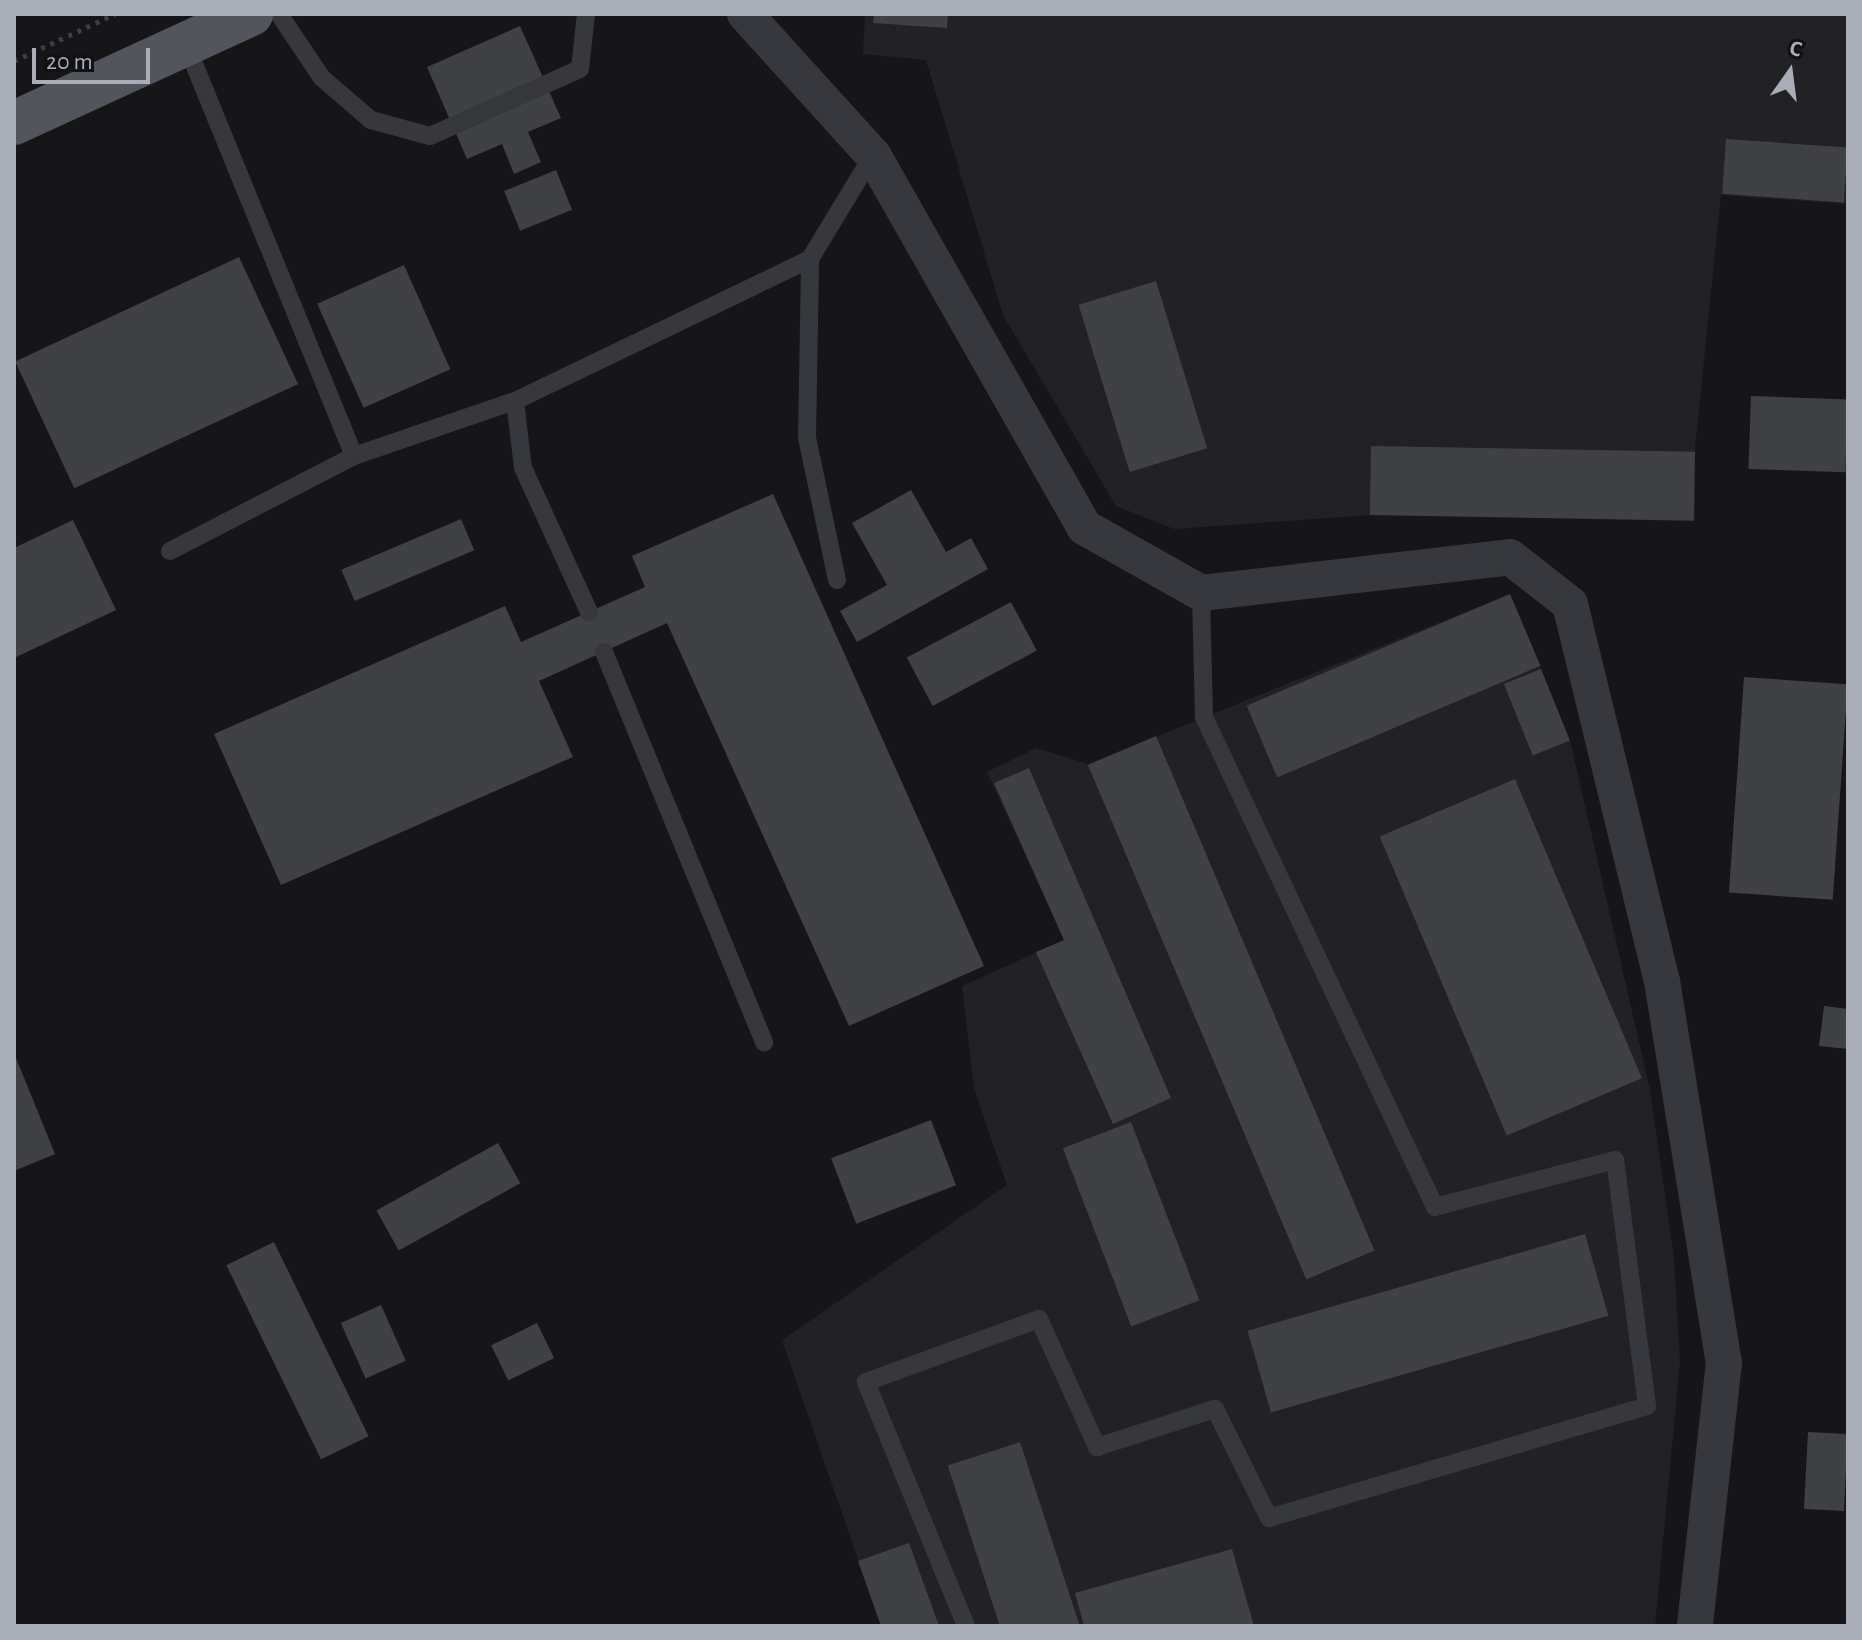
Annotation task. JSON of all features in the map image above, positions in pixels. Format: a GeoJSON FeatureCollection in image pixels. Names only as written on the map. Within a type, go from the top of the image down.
{"type":"FeatureCollection","features":[{"type":"Feature","properties":{"kind":"main road"},"geometry":{"type":"LineString","coordinates":[[14,123],[251,14]]}},
{"type":"Feature","properties":{"kind":"street"},"geometry":{"type":"LineString","coordinates":[[745,14],[873,155],[1084,527],[1201,593],[1510,557],[1570,604],[1662,981],[1724,1362],[1695,1626]]}},
{"type":"Feature","properties":{"kind":"lane"},"geometry":{"type":"LineString","coordinates":[[279,14],[322,78],[371,120],[430,136],[580,69],[586,14]]}},
{"type":"Feature","properties":{"kind":"lane"},"geometry":{"type":"LineString","coordinates":[[186,44],[354,456]]}},
{"type":"Feature","properties":{"kind":"lane"},"geometry":{"type":"LineString","coordinates":[[837,580],[807,438],[810,259],[873,155]]}},
{"type":"Feature","properties":{"kind":"lane"},"geometry":{"type":"LineString","coordinates":[[170,551],[354,456],[515,401],[810,259]]}},
{"type":"Feature","properties":{"kind":"lane"},"geometry":{"type":"LineString","coordinates":[[515,401],[523,468],[589,612]]}},
{"type":"Feature","properties":{"kind":"lane"},"geometry":{"type":"LineString","coordinates":[[966,1626],[866,1382],[1039,1319],[1097,1447],[1215,1409],[1269,1518],[1647,1406],[1615,1160],[1435,1207],[1204,717],[1201,593]]}},
{"type":"Feature","properties":{"kind":"lane"},"geometry":{"type":"LineString","coordinates":[[604,652],[764,1043]]}},
{"type":"Feature","properties":{"kind":"path"},"geometry":{"type":"LineString","coordinates":[[14,61],[115,14]]}},
{"type":"Feature","properties":{"kind":"shaded area"},"geometry":{"type":"Polygon","coordinates":[[[865,14],[1848,14],[1848,204],[1721,195],[1695,449],[1695,519],[1370,515],[1174,529],[1116,506],[1003,315],[926,60],[863,54],[865,14]]]}},
{"type":"Feature","properties":{"kind":"shaded area"},"geometry":{"type":"Polygon","coordinates":[[[1510,594],[1570,740],[1650,1090],[1674,1258],[1680,1362],[1655,1626],[881,1626],[782,1340],[1007,1185],[974,1088],[962,986],[1064,940],[987,772],[1036,748],[1088,764],[1510,594]]]}},
{"type":"Feature","properties":{"kind":"building"},"geometry":{"type":"Polygon","coordinates":[[[874,14],[948,14],[947,28],[873,23],[874,14]]]}},
{"type":"Feature","properties":{"kind":"building"},"geometry":{"type":"Polygon","coordinates":[[[520,26],[561,118],[528,132],[541,162],[514,174],[502,144],[467,159],[427,67],[520,26]]]}},
{"type":"Feature","properties":{"kind":"building"},"geometry":{"type":"Polygon","coordinates":[[[1726,139],[1848,148],[1844,202],[1722,194],[1726,139]]]}},
{"type":"Feature","properties":{"kind":"building"},"geometry":{"type":"Polygon","coordinates":[[[556,170],[572,210],[520,231],[504,191],[556,170]]]}},
{"type":"Feature","properties":{"kind":"building"},"geometry":{"type":"Polygon","coordinates":[[[239,257],[298,384],[74,488],[15,361],[239,257]]]}},
{"type":"Feature","properties":{"kind":"building"},"geometry":{"type":"Polygon","coordinates":[[[404,265],[450,369],[364,408],[317,304],[404,265]]]}},
{"type":"Feature","properties":{"kind":"building"},"geometry":{"type":"Polygon","coordinates":[[[1156,281],[1207,448],[1130,472],[1079,305],[1156,281]]]}},
{"type":"Feature","properties":{"kind":"building"},"geometry":{"type":"Polygon","coordinates":[[[1751,396],[1848,399],[1845,472],[1748,469],[1751,396]]]}},
{"type":"Feature","properties":{"kind":"building"},"geometry":{"type":"Polygon","coordinates":[[[1371,446],[1695,452],[1694,521],[1370,515],[1371,446]]]}},
{"type":"Feature","properties":{"kind":"building"},"geometry":{"type":"Polygon","coordinates":[[[911,490],[946,552],[971,538],[988,569],[857,642],[840,611],[887,585],[852,523],[911,490]]]}},
{"type":"Feature","properties":{"kind":"building"},"geometry":{"type":"Polygon","coordinates":[[[773,494],[984,966],[849,1026],[667,623],[539,681],[573,757],[281,885],[214,734],[505,606],[521,642],[645,587],[632,556],[773,494]]]}},
{"type":"Feature","properties":{"kind":"building"},"geometry":{"type":"Polygon","coordinates":[[[461,519],[474,550],[355,601],[341,570],[461,519]]]}},
{"type":"Feature","properties":{"kind":"building"},"geometry":{"type":"Polygon","coordinates":[[[73,520],[116,610],[14,658],[14,548],[73,520]]]}},
{"type":"Feature","properties":{"kind":"building"},"geometry":{"type":"Polygon","coordinates":[[[1510,594],[1540,666],[1277,778],[1247,706],[1510,594]]]}},
{"type":"Feature","properties":{"kind":"building"},"geometry":{"type":"Polygon","coordinates":[[[1011,602],[1037,651],[933,706],[907,657],[1011,602]]]}},
{"type":"Feature","properties":{"kind":"building"},"geometry":{"type":"Polygon","coordinates":[[[1541,669],[1570,740],[1533,755],[1504,684],[1541,669]]]}},
{"type":"Feature","properties":{"kind":"building"},"geometry":{"type":"Polygon","coordinates":[[[1744,677],[1848,684],[1833,900],[1729,892],[1744,677]]]}},
{"type":"Feature","properties":{"kind":"building"},"geometry":{"type":"Polygon","coordinates":[[[1156,736],[1374,1251],[1306,1279],[1088,765],[1156,736]]]}},
{"type":"Feature","properties":{"kind":"building"},"geometry":{"type":"Polygon","coordinates":[[[1029,768],[1171,1098],[1113,1124],[1036,952],[1064,940],[994,783],[1029,768]]]}},
{"type":"Feature","properties":{"kind":"building"},"geometry":{"type":"Polygon","coordinates":[[[1515,779],[1642,1078],[1507,1136],[1380,836],[1515,779]]]}},
{"type":"Feature","properties":{"kind":"building"},"geometry":{"type":"Polygon","coordinates":[[[1824,1006],[1848,1009],[1848,1049],[1819,1046],[1824,1006]]]}},
{"type":"Feature","properties":{"kind":"building"},"geometry":{"type":"Polygon","coordinates":[[[14,1053],[55,1154],[14,1171],[14,1053]]]}},
{"type":"Feature","properties":{"kind":"building"},"geometry":{"type":"Polygon","coordinates":[[[931,1120],[956,1185],[856,1224],[831,1158],[931,1120]]]}},
{"type":"Feature","properties":{"kind":"building"},"geometry":{"type":"Polygon","coordinates":[[[1131,1122],[1199,1300],[1131,1326],[1063,1148],[1131,1122]]]}},
{"type":"Feature","properties":{"kind":"building"},"geometry":{"type":"Polygon","coordinates":[[[498,1143],[520,1183],[399,1251],[376,1210],[498,1143]]]}},
{"type":"Feature","properties":{"kind":"building"},"geometry":{"type":"Polygon","coordinates":[[[1585,1234],[1608,1316],[1271,1412],[1248,1331],[1585,1234]]]}},
{"type":"Feature","properties":{"kind":"building"},"geometry":{"type":"Polygon","coordinates":[[[274,1242],[369,1436],[321,1459],[226,1265],[274,1242]]]}},
{"type":"Feature","properties":{"kind":"building"},"geometry":{"type":"Polygon","coordinates":[[[381,1305],[406,1361],[366,1379],[341,1323],[381,1305]]]}},
{"type":"Feature","properties":{"kind":"building"},"geometry":{"type":"Polygon","coordinates":[[[537,1323],[554,1358],[508,1380],[491,1345],[537,1323]]]}},
{"type":"Feature","properties":{"kind":"building"},"geometry":{"type":"Polygon","coordinates":[[[1808,1432],[1848,1434],[1844,1511],[1804,1509],[1808,1432]]]}},
{"type":"Feature","properties":{"kind":"building"},"geometry":{"type":"Polygon","coordinates":[[[1020,1442],[1080,1626],[1000,1626],[948,1465],[1020,1442]]]}},
{"type":"Feature","properties":{"kind":"building"},"geometry":{"type":"Polygon","coordinates":[[[909,1543],[939,1626],[881,1626],[858,1561],[909,1543]]]}},
{"type":"Feature","properties":{"kind":"building"},"geometry":{"type":"Polygon","coordinates":[[[1232,1549],[1254,1626],[1084,1626],[1075,1593],[1232,1549]]]}}]}
